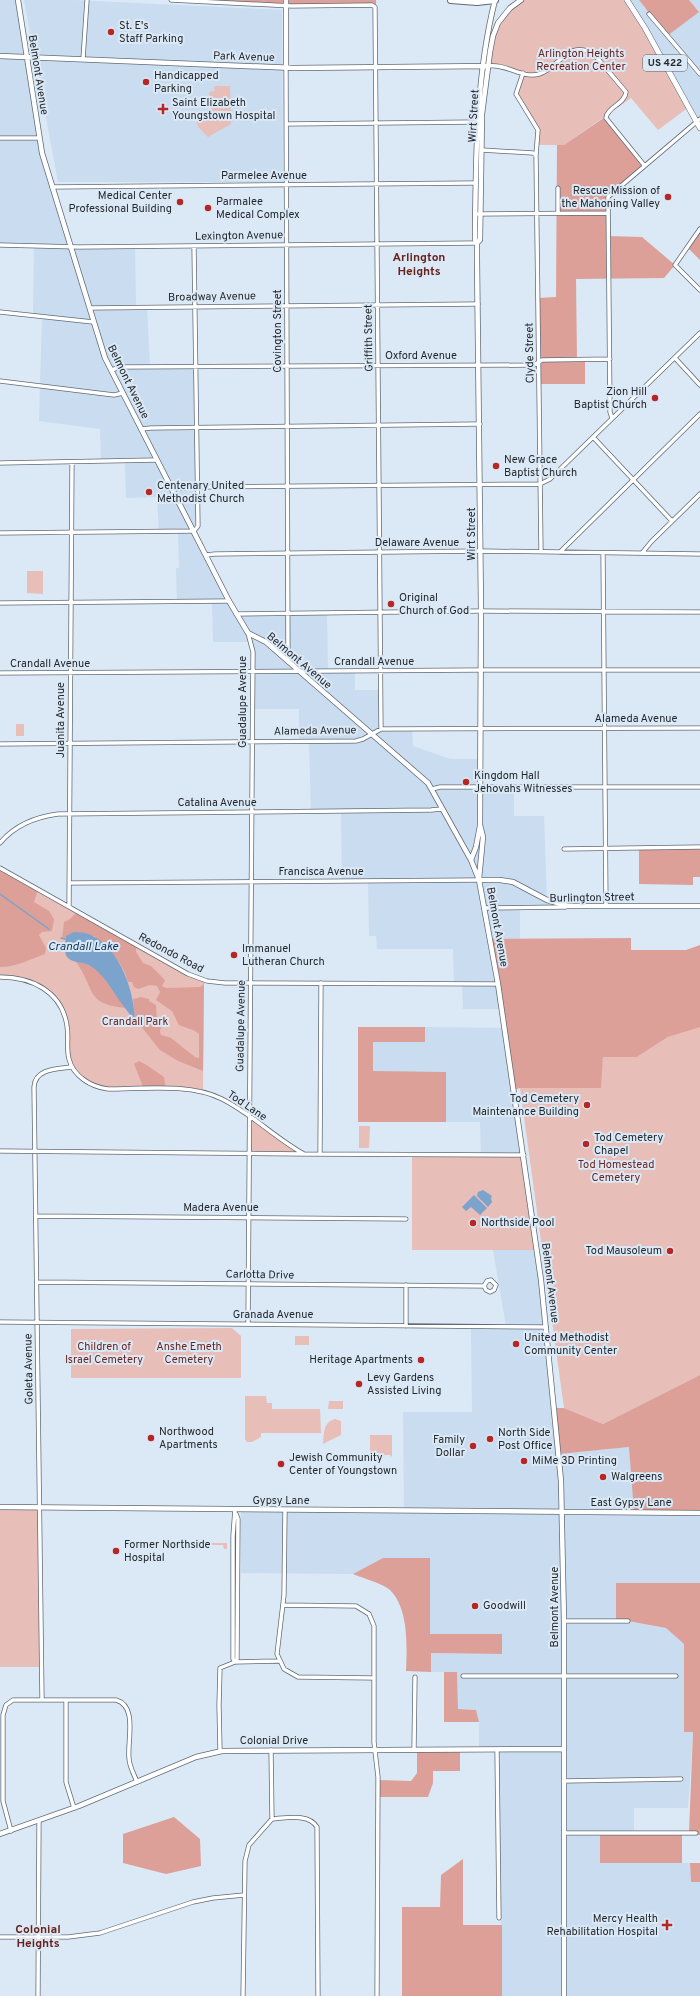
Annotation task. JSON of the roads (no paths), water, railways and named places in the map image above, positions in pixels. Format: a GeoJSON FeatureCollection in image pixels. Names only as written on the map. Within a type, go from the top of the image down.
{"type":"FeatureCollection","features":[{"type":"Feature","properties":{"kind":"highway"},"geometry":{"type":"LineString","coordinates":[[451,0],[477,2],[496,0]]}},
{"type":"Feature","properties":{"kind":"main road","name":"Belmont Avenue"},"geometry":{"type":"LineString","coordinates":[[18,0],[39,138],[52,187],[105,358],[229,601],[248,633],[266,642],[421,777],[432,789],[471,860],[479,880],[498,984],[524,1155],[546,1327],[560,1462],[563,1512],[564,1621],[564,1996]]}},
{"type":"Feature","properties":{"kind":"main road","name":"Covington Street"},"geometry":{"type":"LineString","coordinates":[[286,0],[286,68]]}},
{"type":"Feature","properties":{"kind":"main road","name":"Wirt Street"},"geometry":{"type":"LineString","coordinates":[[478,214],[476,183],[477,122],[482,66],[496,0]]}},
{"type":"Feature","properties":{"kind":"main road","name":"Wirt Street"},"geometry":{"type":"LineString","coordinates":[[471,860],[476,847],[480,825],[482,787],[478,243],[475,240],[482,150],[484,91],[493,36],[498,23],[510,8],[521,0]]}},
{"type":"Feature","properties":{"kind":"main road","name":"US 422"},"geometry":{"type":"LineString","coordinates":[[627,0],[645,28],[698,120],[700,128]]}},
{"type":"Feature","properties":{"kind":"main road","name":"Park Avenue"},"geometry":{"type":"LineString","coordinates":[[0,56],[286,68],[488,66]]}},
{"type":"Feature","properties":{"kind":"main road","name":"Wirt Street"},"geometry":{"type":"LineString","coordinates":[[479,880],[482,838],[480,825]]}},
{"type":"Feature","properties":{"kind":"main road","name":"Francisca Avenue"},"geometry":{"type":"LineString","coordinates":[[479,880],[500,880],[513,882],[547,900],[568,906]]}},
{"type":"Feature","properties":{"kind":"main road","name":"Burlington Street"},"geometry":{"type":"LineString","coordinates":[[568,906],[700,906]]}},
{"type":"Feature","properties":{"kind":"main road","name":"Gypsy Lane"},"geometry":{"type":"LineString","coordinates":[[0,1507],[235,1511],[563,1512]]}},
{"type":"Feature","properties":{"kind":"main road","name":"East Gypsy Lane"},"geometry":{"type":"LineString","coordinates":[[563,1512],[700,1513]]}},
{"type":"Feature","properties":{"kind":"main road","name":"Colonial Drive"},"geometry":{"type":"LineString","coordinates":[[0,1834],[74,1808],[196,1758],[220,1751],[564,1749]]}},
{"type":"Feature","properties":{"kind":"street"},"geometry":{"type":"LineString","coordinates":[[83,59],[87,0]]}},
{"type":"Feature","properties":{"kind":"street"},"geometry":{"type":"LineString","coordinates":[[171,0],[286,6]]}},
{"type":"Feature","properties":{"kind":"street","name":"Griffith Street"},"geometry":{"type":"LineString","coordinates":[[286,6],[374,5],[376,10],[376,184],[381,729]]}},
{"type":"Feature","properties":{"kind":"street"},"geometry":{"type":"LineString","coordinates":[[649,14],[700,74]]}},
{"type":"Feature","properties":{"kind":"street"},"geometry":{"type":"LineString","coordinates":[[488,66],[500,65],[532,75],[542,73],[567,53],[575,50],[586,50],[593,53],[626,92],[624,98],[606,114],[606,118],[644,165]]}},
{"type":"Feature","properties":{"kind":"street","name":"Covington Street"},"geometry":{"type":"LineString","coordinates":[[286,68],[289,553],[288,662]]}},
{"type":"Feature","properties":{"kind":"street","name":"Clyde Street"},"geometry":{"type":"LineString","coordinates":[[523,73],[516,94],[538,130],[536,154],[541,552]]}},
{"type":"Feature","properties":{"kind":"street"},"geometry":{"type":"LineString","coordinates":[[612,418],[608,195],[698,120]]}},
{"type":"Feature","properties":{"kind":"street"},"geometry":{"type":"LineString","coordinates":[[286,124],[477,122]]}},
{"type":"Feature","properties":{"kind":"street"},"geometry":{"type":"LineString","coordinates":[[0,138],[39,138]]}},
{"type":"Feature","properties":{"kind":"street"},"geometry":{"type":"LineString","coordinates":[[482,150],[536,154]]}},
{"type":"Feature","properties":{"kind":"street","name":"Parmelee Avenue"},"geometry":{"type":"LineString","coordinates":[[52,187],[476,183]]}},
{"type":"Feature","properties":{"kind":"street"},"geometry":{"type":"LineString","coordinates":[[558,188],[558,213]]}},
{"type":"Feature","properties":{"kind":"street"},"geometry":{"type":"LineString","coordinates":[[478,214],[608,213]]}},
{"type":"Feature","properties":{"kind":"street"},"geometry":{"type":"LineString","coordinates":[[700,229],[675,264],[700,290]]}},
{"type":"Feature","properties":{"kind":"street","name":"Lexington Avenue"},"geometry":{"type":"LineString","coordinates":[[0,245],[194,246],[478,243]]}},
{"type":"Feature","properties":{"kind":"street"},"geometry":{"type":"LineString","coordinates":[[0,533],[194,532],[199,522],[197,487],[194,246]]}},
{"type":"Feature","properties":{"kind":"street","name":"Broadway Avenue"},"geometry":{"type":"LineString","coordinates":[[90,308],[478,304]]}},
{"type":"Feature","properties":{"kind":"street"},"geometry":{"type":"LineString","coordinates":[[0,312],[93,322]]}},
{"type":"Feature","properties":{"kind":"street"},"geometry":{"type":"LineString","coordinates":[[172,489],[197,487],[540,484],[550,479],[700,333]]}},
{"type":"Feature","properties":{"kind":"street"},"geometry":{"type":"LineString","coordinates":[[674,358],[700,385]]}},
{"type":"Feature","properties":{"kind":"street","name":"Oxford Avenue"},"geometry":{"type":"LineString","coordinates":[[111,370],[121,367],[534,365],[542,360],[610,359]]}},
{"type":"Feature","properties":{"kind":"street"},"geometry":{"type":"LineString","coordinates":[[0,381],[114,395],[123,393]]}},
{"type":"Feature","properties":{"kind":"street"},"geometry":{"type":"LineString","coordinates":[[560,552],[700,414]]}},
{"type":"Feature","properties":{"kind":"street"},"geometry":{"type":"LineString","coordinates":[[141,429],[480,424]]}},
{"type":"Feature","properties":{"kind":"street"},"geometry":{"type":"LineString","coordinates":[[593,438],[672,521]]}},
{"type":"Feature","properties":{"kind":"street"},"geometry":{"type":"LineString","coordinates":[[0,463],[157,460]]}},
{"type":"Feature","properties":{"kind":"street","name":"Juanita Avenue"},"geometry":{"type":"LineString","coordinates":[[69,907],[72,462]]}},
{"type":"Feature","properties":{"kind":"street"},"geometry":{"type":"LineString","coordinates":[[642,553],[700,494]]}},
{"type":"Feature","properties":{"kind":"street","name":"Delaware Avenue"},"geometry":{"type":"LineString","coordinates":[[206,555],[380,552],[700,554]]}},
{"type":"Feature","properties":{"kind":"street"},"geometry":{"type":"LineString","coordinates":[[603,553],[606,906]]}},
{"type":"Feature","properties":{"kind":"street"},"geometry":{"type":"LineString","coordinates":[[0,604],[229,601]]}},
{"type":"Feature","properties":{"kind":"street"},"geometry":{"type":"LineString","coordinates":[[236,614],[289,612],[481,611],[700,612]]}},
{"type":"Feature","properties":{"kind":"street","name":"Guadalupe Avenue"},"geometry":{"type":"LineString","coordinates":[[248,633],[253,652],[248,1324]]}},
{"type":"Feature","properties":{"kind":"street","name":"Crandall Avenue"},"geometry":{"type":"LineString","coordinates":[[0,673],[300,672],[380,670],[700,670]]}},
{"type":"Feature","properties":{"kind":"street","name":"Alameda Avenue"},"geometry":{"type":"LineString","coordinates":[[0,744],[356,741],[372,735],[381,729],[700,728]]}},
{"type":"Feature","properties":{"kind":"street"},"geometry":{"type":"LineString","coordinates":[[432,789],[440,787],[700,787]]}},
{"type":"Feature","properties":{"kind":"street","name":"Catalina Avenue"},"geometry":{"type":"LineString","coordinates":[[0,843],[12,831],[30,820],[46,815],[69,813],[431,810],[442,808]]}},
{"type":"Feature","properties":{"kind":"street"},"geometry":{"type":"LineString","coordinates":[[564,849],[605,847],[700,847]]}},
{"type":"Feature","properties":{"kind":"street","name":"Redondo Road"},"geometry":{"type":"LineString","coordinates":[[0,868],[194,977],[215,983],[498,984]]}},
{"type":"Feature","properties":{"kind":"street","name":"Francisca Avenue"},"geometry":{"type":"LineString","coordinates":[[69,883],[479,880]]}},
{"type":"Feature","properties":{"kind":"street","name":"Burlington Street"},"geometry":{"type":"LineString","coordinates":[[484,908],[568,906]]}},
{"type":"Feature","properties":{"kind":"street"},"geometry":{"type":"LineString","coordinates":[[0,977],[18,978],[35,983],[54,997],[61,1007],[66,1019],[69,1057],[72,1067]]}},
{"type":"Feature","properties":{"kind":"street"},"geometry":{"type":"LineString","coordinates":[[320,1154],[321,983]]}},
{"type":"Feature","properties":{"kind":"street","name":"Tod Lane"},"geometry":{"type":"LineString","coordinates":[[72,1067],[86,1081],[98,1087],[108,1089],[198,1091],[221,1098],[249,1116],[284,1142],[304,1154]]}},
{"type":"Feature","properties":{"kind":"street","name":"Goleta Avenue"},"geometry":{"type":"LineString","coordinates":[[42,1699],[34,1087],[36,1078],[43,1072],[72,1067]]}},
{"type":"Feature","properties":{"kind":"street"},"geometry":{"type":"LineString","coordinates":[[0,1151],[524,1155]]}},
{"type":"Feature","properties":{"kind":"street","name":"Madera Avenue"},"geometry":{"type":"LineString","coordinates":[[36,1216],[406,1219]]}},
{"type":"Feature","properties":{"kind":"street","name":"Carlotta Drive"},"geometry":{"type":"LineString","coordinates":[[37,1282],[484,1286]]}},
{"type":"Feature","properties":{"kind":"street"},"geometry":{"type":"LineString","coordinates":[[406,1285],[406,1326]]}},
{"type":"Feature","properties":{"kind":"street","name":"Granada Avenue"},"geometry":{"type":"LineString","coordinates":[[0,1322],[546,1327]]}},
{"type":"Feature","properties":{"kind":"street"},"geometry":{"type":"LineString","coordinates":[[285,1510],[283,1605],[277,1651],[279,1661],[287,1672],[298,1677],[374,1678]]}},
{"type":"Feature","properties":{"kind":"street"},"geometry":{"type":"LineString","coordinates":[[235,1511],[233,1659],[235,1662]]}},
{"type":"Feature","properties":{"kind":"street"},"geometry":{"type":"LineString","coordinates":[[235,1511],[238,1519],[237,1659],[235,1662]]}},
{"type":"Feature","properties":{"kind":"street"},"geometry":{"type":"LineString","coordinates":[[283,1605],[349,1605],[364,1610],[371,1617],[374,1626],[374,1678],[378,1777],[377,1996]]}},
{"type":"Feature","properties":{"kind":"street"},"geometry":{"type":"LineString","coordinates":[[564,1621],[628,1621]]}},
{"type":"Feature","properties":{"kind":"street"},"geometry":{"type":"LineString","coordinates":[[220,1751],[218,1705],[220,1668],[235,1662],[279,1661]]}},
{"type":"Feature","properties":{"kind":"street"},"geometry":{"type":"LineString","coordinates":[[464,1676],[676,1676]]}},
{"type":"Feature","properties":{"kind":"street"},"geometry":{"type":"LineString","coordinates":[[414,1749],[415,1677]]}},
{"type":"Feature","properties":{"kind":"street"},"geometry":{"type":"LineString","coordinates":[[11,1831],[3,1801],[4,1711],[6,1705],[13,1700],[116,1700],[125,1705],[129,1715],[129,1759],[137,1782]]}},
{"type":"Feature","properties":{"kind":"street"},"geometry":{"type":"LineString","coordinates":[[66,1700],[66,1782],[74,1808]]}},
{"type":"Feature","properties":{"kind":"street"},"geometry":{"type":"LineString","coordinates":[[244,1996],[244,1895],[247,1851],[253,1840],[272,1819],[271,1750]]}},
{"type":"Feature","properties":{"kind":"street"},"geometry":{"type":"LineString","coordinates":[[498,1750],[499,1918]]}},
{"type":"Feature","properties":{"kind":"street"},"geometry":{"type":"LineString","coordinates":[[564,1781],[681,1779]]}},
{"type":"Feature","properties":{"kind":"street"},"geometry":{"type":"LineString","coordinates":[[272,1819],[307,1819],[314,1822],[317,1827],[318,1996]]}},
{"type":"Feature","properties":{"kind":"street"},"geometry":{"type":"LineString","coordinates":[[38,1996],[39,1821]]}},
{"type":"Feature","properties":{"kind":"street"},"geometry":{"type":"LineString","coordinates":[[564,1833],[696,1833]]}},
{"type":"Feature","properties":{"kind":"street"},"geometry":{"type":"LineString","coordinates":[[0,1937],[68,1937],[100,1933],[193,1902],[213,1898],[244,1895]]}},
{"type":"Feature","properties":{"kind":"water","name":"Crandall Lake"},"geometry":{"type":"Polygon","coordinates":[[[74,932],[88,934],[111,950],[126,977],[131,991],[134,1006],[134,1020],[97,970],[89,965],[72,961],[67,957],[65,950],[66,936],[74,932]]]}},
{"type":"Feature","properties":{"kind":"water"},"geometry":{"type":"Polygon","coordinates":[[[483,1190],[492,1196],[492,1202],[488,1207],[477,1196],[478,1192],[483,1190]]]}},
{"type":"Feature","properties":{"kind":"water"},"geometry":{"type":"Polygon","coordinates":[[[474,1195],[487,1208],[480,1215],[471,1207],[466,1211],[462,1207],[474,1195]]]}},
{"type":"Feature","properties":{"kind":"waterway"},"geometry":{"type":"LineString","coordinates":[[0,894],[49,929]]}},
{"type":"Feature","properties":{"kind":"waterway"},"geometry":{"type":"LineString","coordinates":[[61,938],[65,939]]}},
{"type":"Feature","properties":{"kind":"place","name":"St. E's Staff Parking"},"geometry":{"type":"Point","coordinates":[111,32]}},
{"type":"Feature","properties":{"kind":"place","name":"Handicapped Parking"},"geometry":{"type":"Point","coordinates":[146,82]}},
{"type":"Feature","properties":{"kind":"place","name":"Saint Elizabeth Youngstown Hospital"},"geometry":{"type":"Point","coordinates":[163,109]}},
{"type":"Feature","properties":{"kind":"place","name":"Rescue Mission of the Mahoning Valley"},"geometry":{"type":"Point","coordinates":[668,197]}},
{"type":"Feature","properties":{"kind":"place","name":"Medical Center Professional Building"},"geometry":{"type":"Point","coordinates":[180,202]}},
{"type":"Feature","properties":{"kind":"place","name":"Parmalee Medical Complex"},"geometry":{"type":"Point","coordinates":[208,208]}},
{"type":"Feature","properties":{"kind":"place","name":"Zion Hill Baptist Church"},"geometry":{"type":"Point","coordinates":[655,398]}},
{"type":"Feature","properties":{"kind":"place","name":"New Grace Baptist Church"},"geometry":{"type":"Point","coordinates":[496,466]}},
{"type":"Feature","properties":{"kind":"place","name":"Centenary United Methodist Church"},"geometry":{"type":"Point","coordinates":[149,492]}},
{"type":"Feature","properties":{"kind":"place","name":"Original Church of God"},"geometry":{"type":"Point","coordinates":[391,604]}},
{"type":"Feature","properties":{"kind":"place","name":"Kingdom Hall Jehovahs Witnesses"},"geometry":{"type":"Point","coordinates":[466,782]}},
{"type":"Feature","properties":{"kind":"place","name":"Immanuel Lutheran Church"},"geometry":{"type":"Point","coordinates":[234,955]}},
{"type":"Feature","properties":{"kind":"place","name":"Tod Cemetery Maintenance Building"},"geometry":{"type":"Point","coordinates":[587,1105]}},
{"type":"Feature","properties":{"kind":"place","name":"Tod Cemetery Chapel"},"geometry":{"type":"Point","coordinates":[586,1144]}},
{"type":"Feature","properties":{"kind":"place","name":"Northside Pool"},"geometry":{"type":"Point","coordinates":[473,1223]}},
{"type":"Feature","properties":{"kind":"place","name":"Tod Mausoleum"},"geometry":{"type":"Point","coordinates":[670,1251]}},
{"type":"Feature","properties":{"kind":"place","name":"United Methodist Community Center"},"geometry":{"type":"Point","coordinates":[516,1344]}},
{"type":"Feature","properties":{"kind":"place","name":"Heritage Apartments"},"geometry":{"type":"Point","coordinates":[421,1360]}},
{"type":"Feature","properties":{"kind":"place","name":"Levy Gardens Assisted Living"},"geometry":{"type":"Point","coordinates":[359,1384]}},
{"type":"Feature","properties":{"kind":"place","name":"Northwood Apartments"},"geometry":{"type":"Point","coordinates":[151,1438]}},
{"type":"Feature","properties":{"kind":"place","name":"North Side Post Office"},"geometry":{"type":"Point","coordinates":[490,1439]}},
{"type":"Feature","properties":{"kind":"place","name":"Family Dollar"},"geometry":{"type":"Point","coordinates":[473,1446]}},
{"type":"Feature","properties":{"kind":"place","name":"MiMe 3D Printing"},"geometry":{"type":"Point","coordinates":[524,1461]}},
{"type":"Feature","properties":{"kind":"place","name":"Jewish Community Center of Youngstown"},"geometry":{"type":"Point","coordinates":[281,1464]}},
{"type":"Feature","properties":{"kind":"place","name":"Walgreens"},"geometry":{"type":"Point","coordinates":[603,1477]}},
{"type":"Feature","properties":{"kind":"place","name":"Former Northside Hospital"},"geometry":{"type":"Point","coordinates":[116,1551]}},
{"type":"Feature","properties":{"kind":"place","name":"Goodwill"},"geometry":{"type":"Point","coordinates":[475,1606]}},
{"type":"Feature","properties":{"kind":"place","name":"Mercy Health Rehabilitation Hospital"},"geometry":{"type":"Point","coordinates":[667,1925]}},
{"type":"Feature","properties":{"kind":"district","name":"Arlington Heights"},"geometry":{"type":"Point","coordinates":[419,265]}},
{"type":"Feature","properties":{"kind":"district","name":"Colonial Heights"},"geometry":{"type":"Point","coordinates":[38,1937]}},
{"type":"Feature","properties":{"kind":"park label","name":"Arlington Heights Recreation Center"},"geometry":{"type":"Point","coordinates":[581,60]}},
{"type":"Feature","properties":{"kind":"park label","name":"Crandall Park"},"geometry":{"type":"Point","coordinates":[135,1022]}},
{"type":"Feature","properties":{"kind":"park label","name":"Tod Homestead Cemetery"},"geometry":{"type":"Point","coordinates":[616,1171]}},
{"type":"Feature","properties":{"kind":"park label","name":"Children of Israel Cemetery"},"geometry":{"type":"Point","coordinates":[104,1353]}},
{"type":"Feature","properties":{"kind":"park label","name":"Anshe Emeth Cemetery"},"geometry":{"type":"Point","coordinates":[189,1353]}}]}
